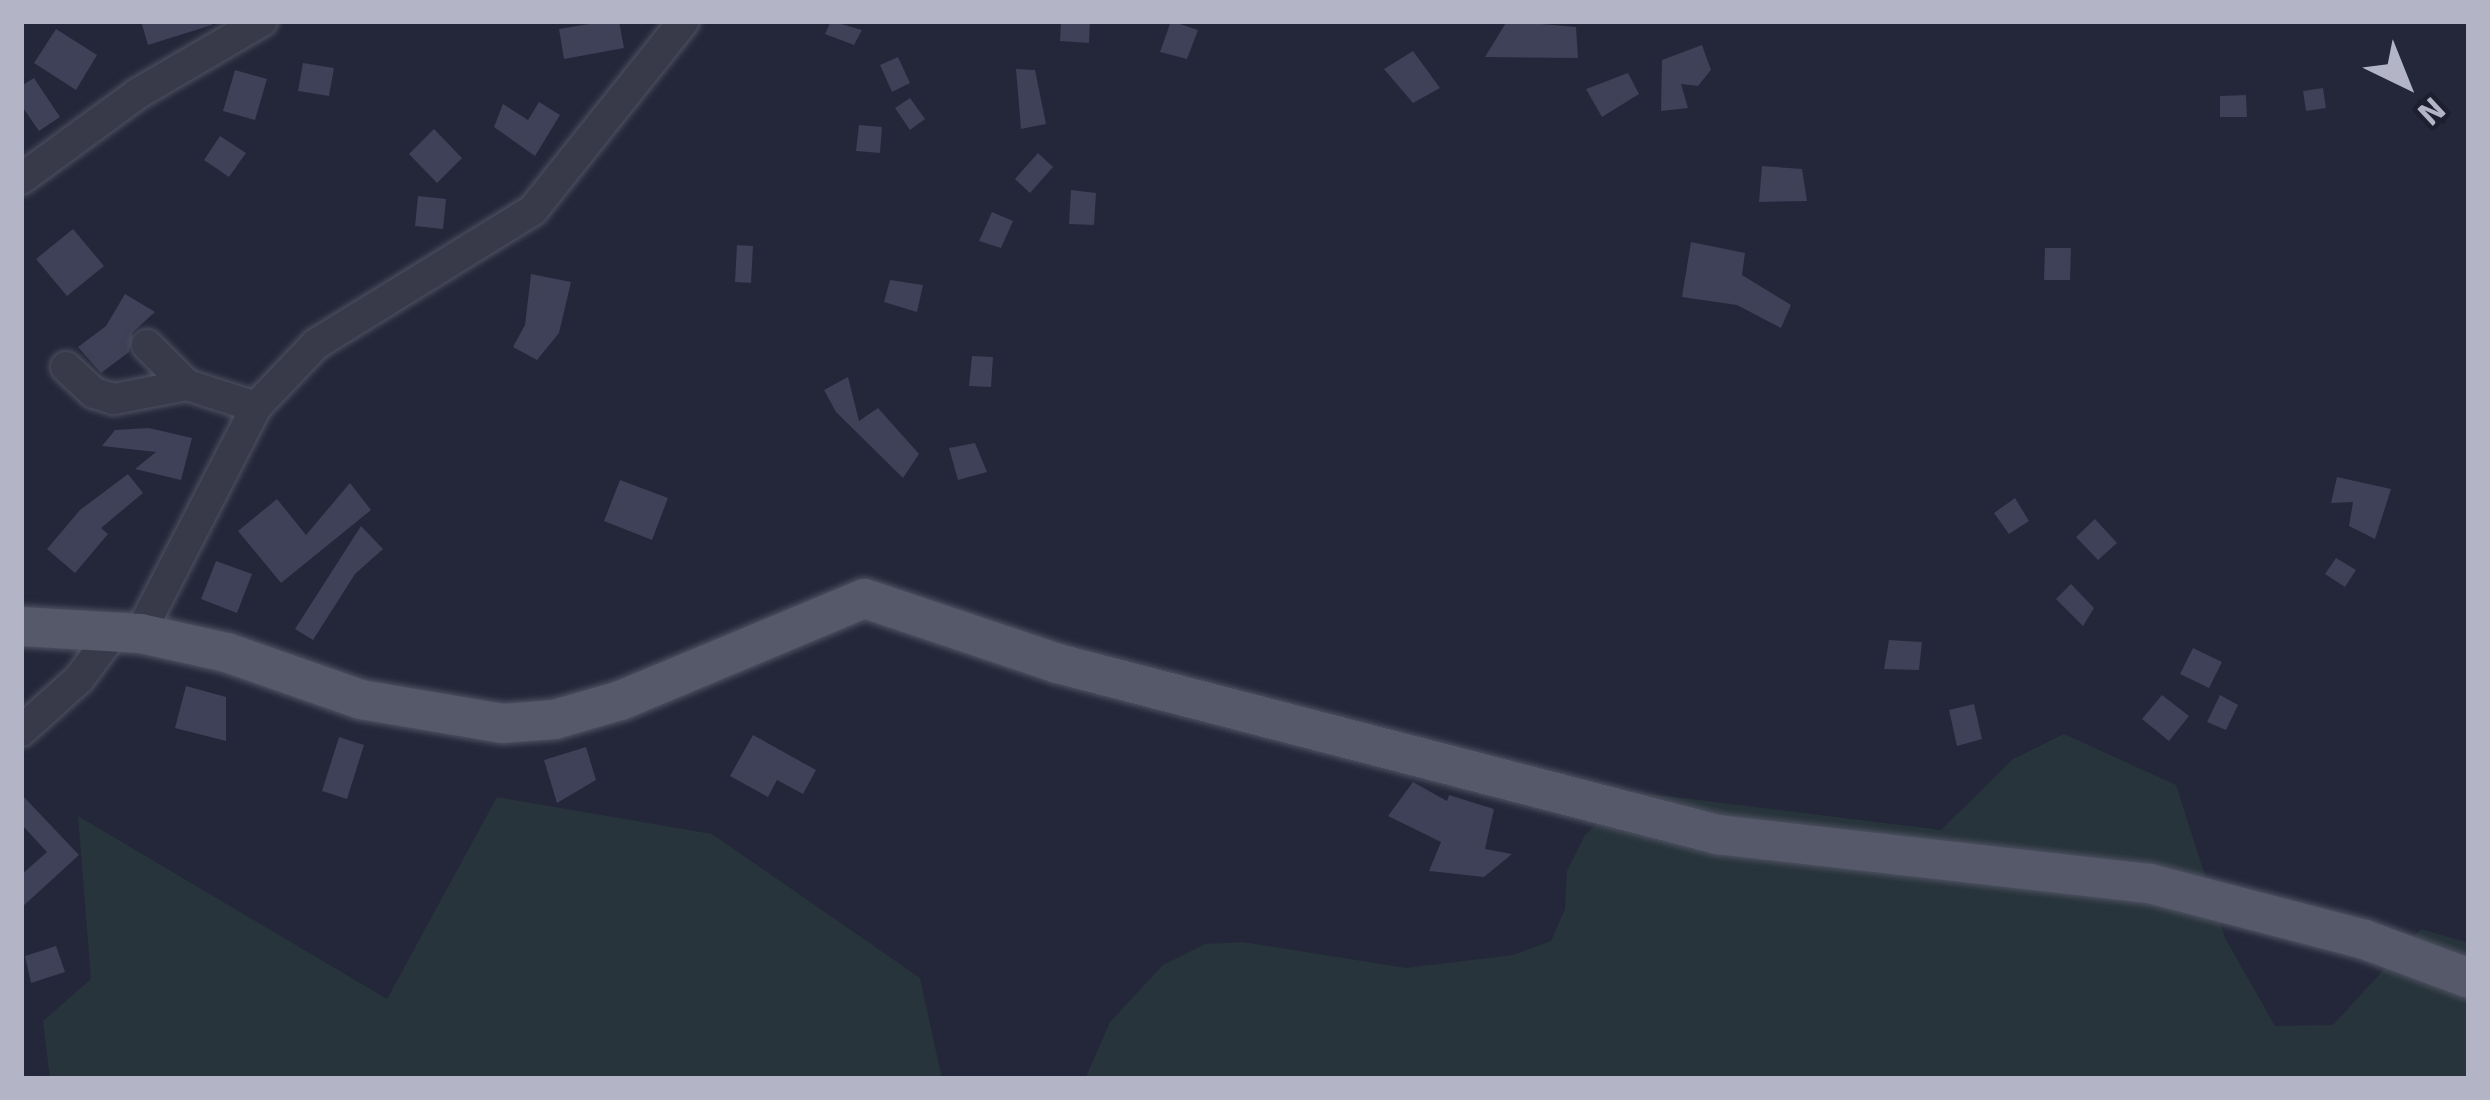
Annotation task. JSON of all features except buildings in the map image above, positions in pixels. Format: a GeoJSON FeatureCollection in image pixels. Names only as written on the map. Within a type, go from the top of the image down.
{"type":"FeatureCollection","features":[{"type":"Feature","properties":{"kind":"main road"},"geometry":{"type":"LineString","coordinates":[[21,626],[128,631],[226,652],[361,700],[502,723],[554,719],[620,700],[864,598],[1057,663],[1717,833],[2149,884],[2364,939],[2469,978]]}},
{"type":"Feature","properties":{"kind":"street"},"geometry":{"type":"LineString","coordinates":[[21,179],[137,94],[262,21]]}},
{"type":"Feature","properties":{"kind":"street"},"geometry":{"type":"LineString","coordinates":[[21,731],[128,631],[256,407],[316,344],[533,210],[684,21]]}},
{"type":"Feature","properties":{"kind":"street"},"geometry":{"type":"LineString","coordinates":[[146,345],[187,385],[256,407]]}},
{"type":"Feature","properties":{"kind":"street"},"geometry":{"type":"LineString","coordinates":[[66,367],[94,393],[114,399],[187,385]]}},
{"type":"Feature","properties":{"kind":"shaded area"},"geometry":{"type":"Polygon","coordinates":[[[2064,734],[2176,785],[2225,938],[2275,1026],[2333,1025],[2421,929],[2469,943],[2469,1079],[1085,1079],[1110,1022],[1163,965],[1205,944],[1243,942],[1406,968],[1513,955],[1551,941],[1565,909],[1567,871],[1585,835],[1615,808],[1650,794],[1941,830],[2013,759],[2064,734]]]}},
{"type":"Feature","properties":{"kind":"shaded area"},"geometry":{"type":"Polygon","coordinates":[[[497,797],[712,834],[920,978],[942,1079],[50,1079],[43,1021],[91,979],[78,816],[387,999],[497,797]]]}}]}
